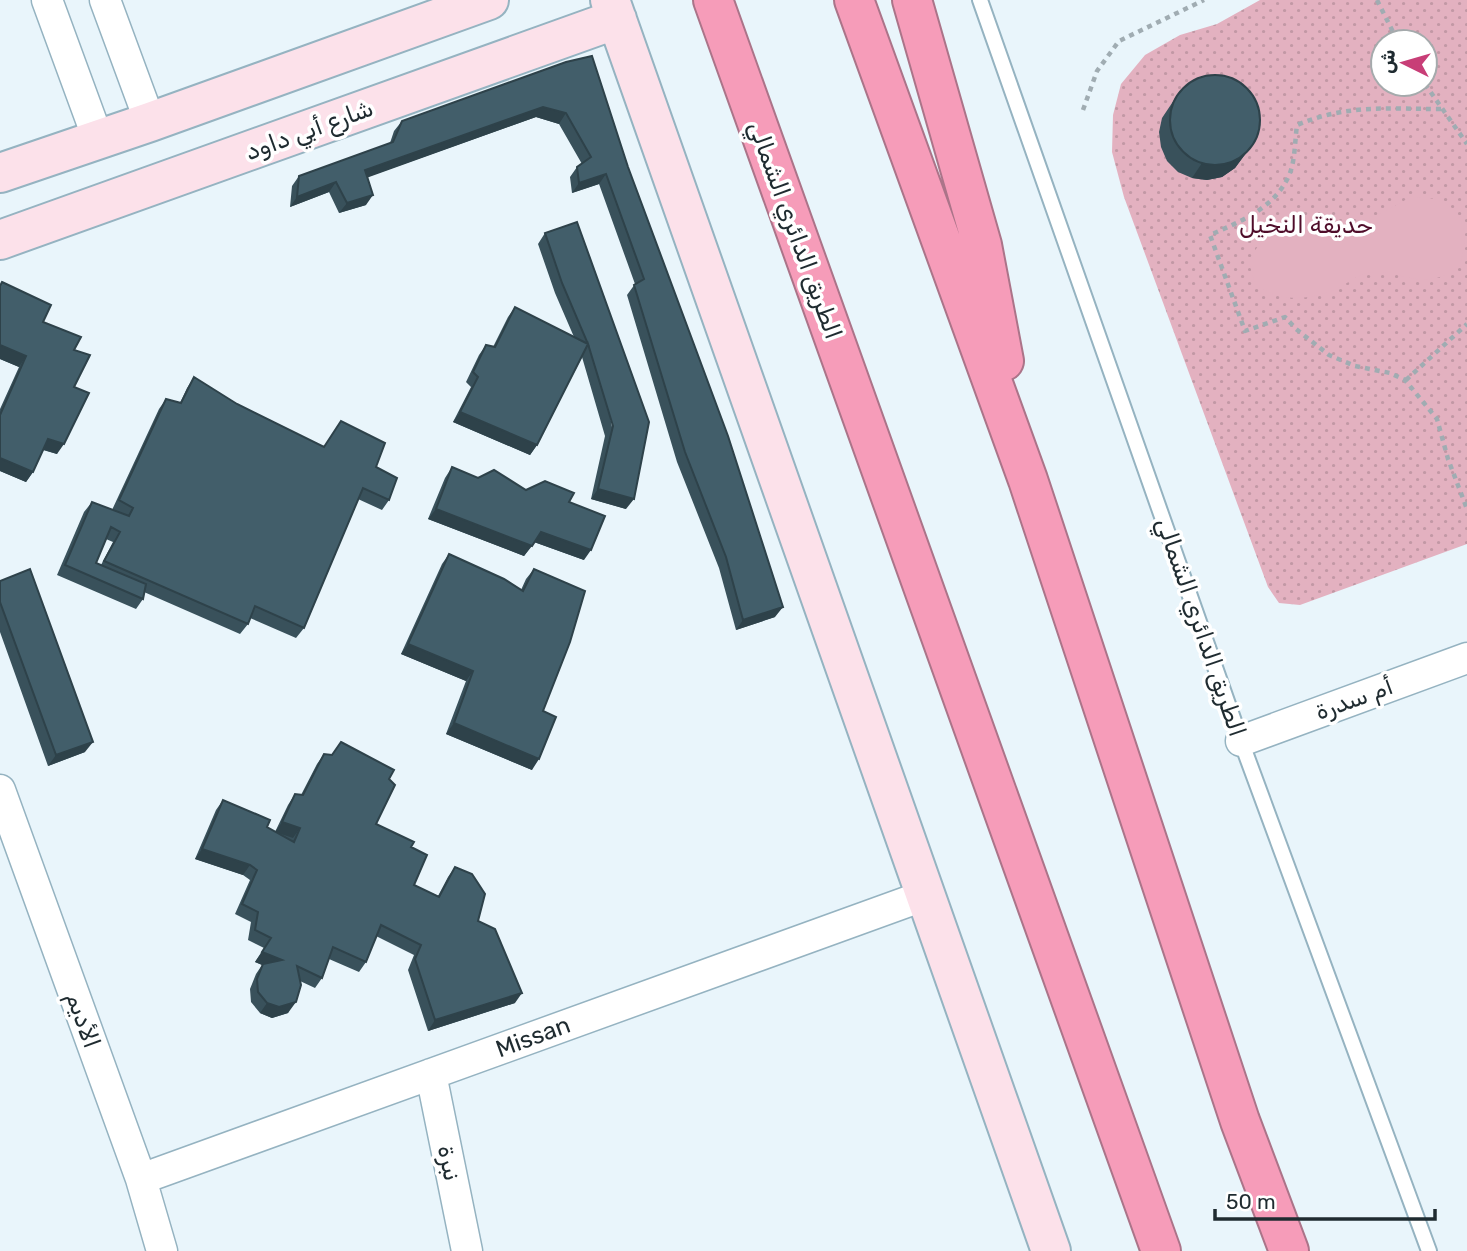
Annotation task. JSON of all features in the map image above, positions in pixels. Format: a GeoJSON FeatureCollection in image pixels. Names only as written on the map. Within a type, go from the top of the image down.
{"type":"FeatureCollection","features":[{"type":"Feature","properties":{"kind":"highway","name":"الطريق الدائري الشمالي"},"geometry":{"type":"LineString","coordinates":[[713,0],[1161,1251]]}},
{"type":"Feature","properties":{"kind":"highway"},"geometry":{"type":"LineString","coordinates":[[854,0],[1028,480],[1240,1121],[1289,1251]]}},
{"type":"Feature","properties":{"kind":"highway"},"geometry":{"type":"LineString","coordinates":[[912,0],[982,245],[1028,480]]}},
{"type":"Feature","properties":{"kind":"main road"},"geometry":{"type":"LineString","coordinates":[[0,173],[489,0]]}},
{"type":"Feature","properties":{"kind":"main road"},"geometry":{"type":"LineString","coordinates":[[614,9],[1051,1251]]}},
{"type":"Feature","properties":{"kind":"main road","name":"شارع أبي داود"},"geometry":{"type":"LineString","coordinates":[[0,240],[614,9]]}},
{"type":"Feature","properties":{"kind":"street"},"geometry":{"type":"LineString","coordinates":[[47,0],[98,139]]}},
{"type":"Feature","properties":{"kind":"street"},"geometry":{"type":"LineString","coordinates":[[105,0],[150,122]]}},
{"type":"Feature","properties":{"kind":"street","name":"أم سدرة"},"geometry":{"type":"LineString","coordinates":[[1241,741],[1467,657]]}},
{"type":"Feature","properties":{"kind":"street","name":"الأديم"},"geometry":{"type":"LineString","coordinates":[[0,790],[141,1179],[162,1251]]}},
{"type":"Feature","properties":{"kind":"street","name":"Missan"},"geometry":{"type":"LineString","coordinates":[[141,1179],[926,895]]}},
{"type":"Feature","properties":{"kind":"street","name":"نبرة"},"geometry":{"type":"LineString","coordinates":[[431,1074],[467,1251]]}},
{"type":"Feature","properties":{"kind":"lane","name":"الطريق الدائري الشمالي"},"geometry":{"type":"LineString","coordinates":[[980,0],[1241,741],[1429,1251]]}},
{"type":"Feature","properties":{"kind":"path"},"geometry":{"type":"LineString","coordinates":[[1083,110],[1097,71],[1119,41],[1204,0]]}},
{"type":"Feature","properties":{"kind":"path"},"geometry":{"type":"LineString","coordinates":[[1377,0],[1391,28]]}},
{"type":"Feature","properties":{"kind":"path"},"geometry":{"type":"LineString","coordinates":[[1434,98],[1467,144]]}},
{"type":"Feature","properties":{"kind":"path"},"geometry":{"type":"LineString","coordinates":[[1441,109],[1361,108],[1324,114],[1297,125],[1291,172],[1277,196],[1250,217],[1210,235],[1245,331],[1285,317],[1329,355],[1355,366],[1390,373],[1405,380],[1437,419],[1467,509]]}},
{"type":"Feature","properties":{"kind":"path"},"geometry":{"type":"LineString","coordinates":[[1405,380],[1467,324]]}},
{"type":"Feature","properties":{"kind":"green space","name":"حديقة النخيل"},"geometry":{"type":"Polygon","coordinates":[[[1260,0],[1467,0],[1467,544],[1300,605],[1279,603],[1268,587],[1124,197],[1112,152],[1113,115],[1121,84],[1145,55],[1180,35],[1217,24],[1260,0]]]}},
{"type":"Feature","properties":{"kind":"green space"},"geometry":{"type":"Polygon","coordinates":[[[1411,197],[1443,202],[1457,214],[1462,223],[1464,246],[1455,271],[1426,280],[1372,272],[1358,276],[1328,292],[1303,298],[1276,295],[1255,284],[1249,262],[1265,236],[1282,223],[1304,219],[1361,220],[1380,214],[1411,197]]]}},
{"type":"Feature","properties":{"kind":"building"},"geometry":{"type":"Polygon","coordinates":[[[592,56],[628,167],[728,436],[783,607],[743,620],[726,557],[685,452],[634,285],[644,279],[606,174],[579,183],[577,167],[591,157],[566,113],[543,107],[365,170],[373,195],[347,203],[336,182],[297,197],[299,176],[393,142],[402,121],[566,62],[592,56]]]}},
{"type":"Feature","properties":{"kind":"building"},"geometry":{"type":"Polygon","coordinates":[[[1215,75],[1232,79],[1247,88],[1256,103],[1260,120],[1256,137],[1247,152],[1232,161],[1215,165],[1198,161],[1183,152],[1174,137],[1170,120],[1174,103],[1183,88],[1198,79],[1215,75]]]}},
{"type":"Feature","properties":{"kind":"building"},"geometry":{"type":"Polygon","coordinates":[[[577,222],[649,422],[634,499],[598,489],[613,426],[588,344],[562,283],[545,233],[577,222]]]}},
{"type":"Feature","properties":{"kind":"building"},"geometry":{"type":"Polygon","coordinates":[[[2,282],[51,305],[43,322],[81,337],[74,350],[90,355],[74,387],[89,393],[64,444],[48,439],[33,472],[0,458],[0,415],[26,356],[0,345],[2,282]]]}},
{"type":"Feature","properties":{"kind":"building"},"geometry":{"type":"Polygon","coordinates":[[[515,307],[588,344],[537,445],[460,412],[478,377],[473,372],[486,345],[495,347],[515,307]]]}},
{"type":"Feature","properties":{"kind":"building"},"geometry":{"type":"Polygon","coordinates":[[[194,377],[237,404],[324,447],[341,421],[385,443],[376,467],[397,478],[389,500],[363,488],[304,628],[255,606],[248,624],[104,561],[120,532],[111,527],[96,563],[146,584],[143,599],[65,565],[92,502],[129,516],[133,508],[119,500],[166,399],[181,403],[194,377]]]}},
{"type":"Feature","properties":{"kind":"building"},"geometry":{"type":"Polygon","coordinates":[[[452,467],[478,478],[494,470],[526,490],[545,481],[574,493],[569,502],[605,516],[591,550],[541,532],[532,546],[436,509],[452,467]]]}},
{"type":"Feature","properties":{"kind":"building"},"geometry":{"type":"Polygon","coordinates":[[[449,554],[504,579],[523,591],[534,569],[585,591],[570,642],[543,711],[556,717],[539,759],[454,723],[473,671],[408,644],[449,554]]]}},
{"type":"Feature","properties":{"kind":"building"},"geometry":{"type":"Polygon","coordinates":[[[30,569],[93,742],[56,755],[0,602],[0,581],[30,569]]]}},
{"type":"Feature","properties":{"kind":"building"},"geometry":{"type":"Polygon","coordinates":[[[341,742],[394,770],[389,779],[395,785],[376,824],[414,842],[411,847],[427,855],[414,885],[439,897],[455,867],[472,874],[485,894],[478,921],[495,929],[522,993],[435,1020],[415,959],[421,945],[381,925],[366,962],[333,947],[322,978],[297,966],[301,985],[296,1002],[279,1007],[267,1003],[258,992],[257,979],[263,964],[282,960],[262,952],[271,938],[255,930],[258,912],[242,904],[257,870],[250,865],[202,849],[223,800],[270,820],[267,827],[294,842],[300,828],[282,822],[295,794],[303,795],[324,754],[332,755],[341,742]]]}}]}
